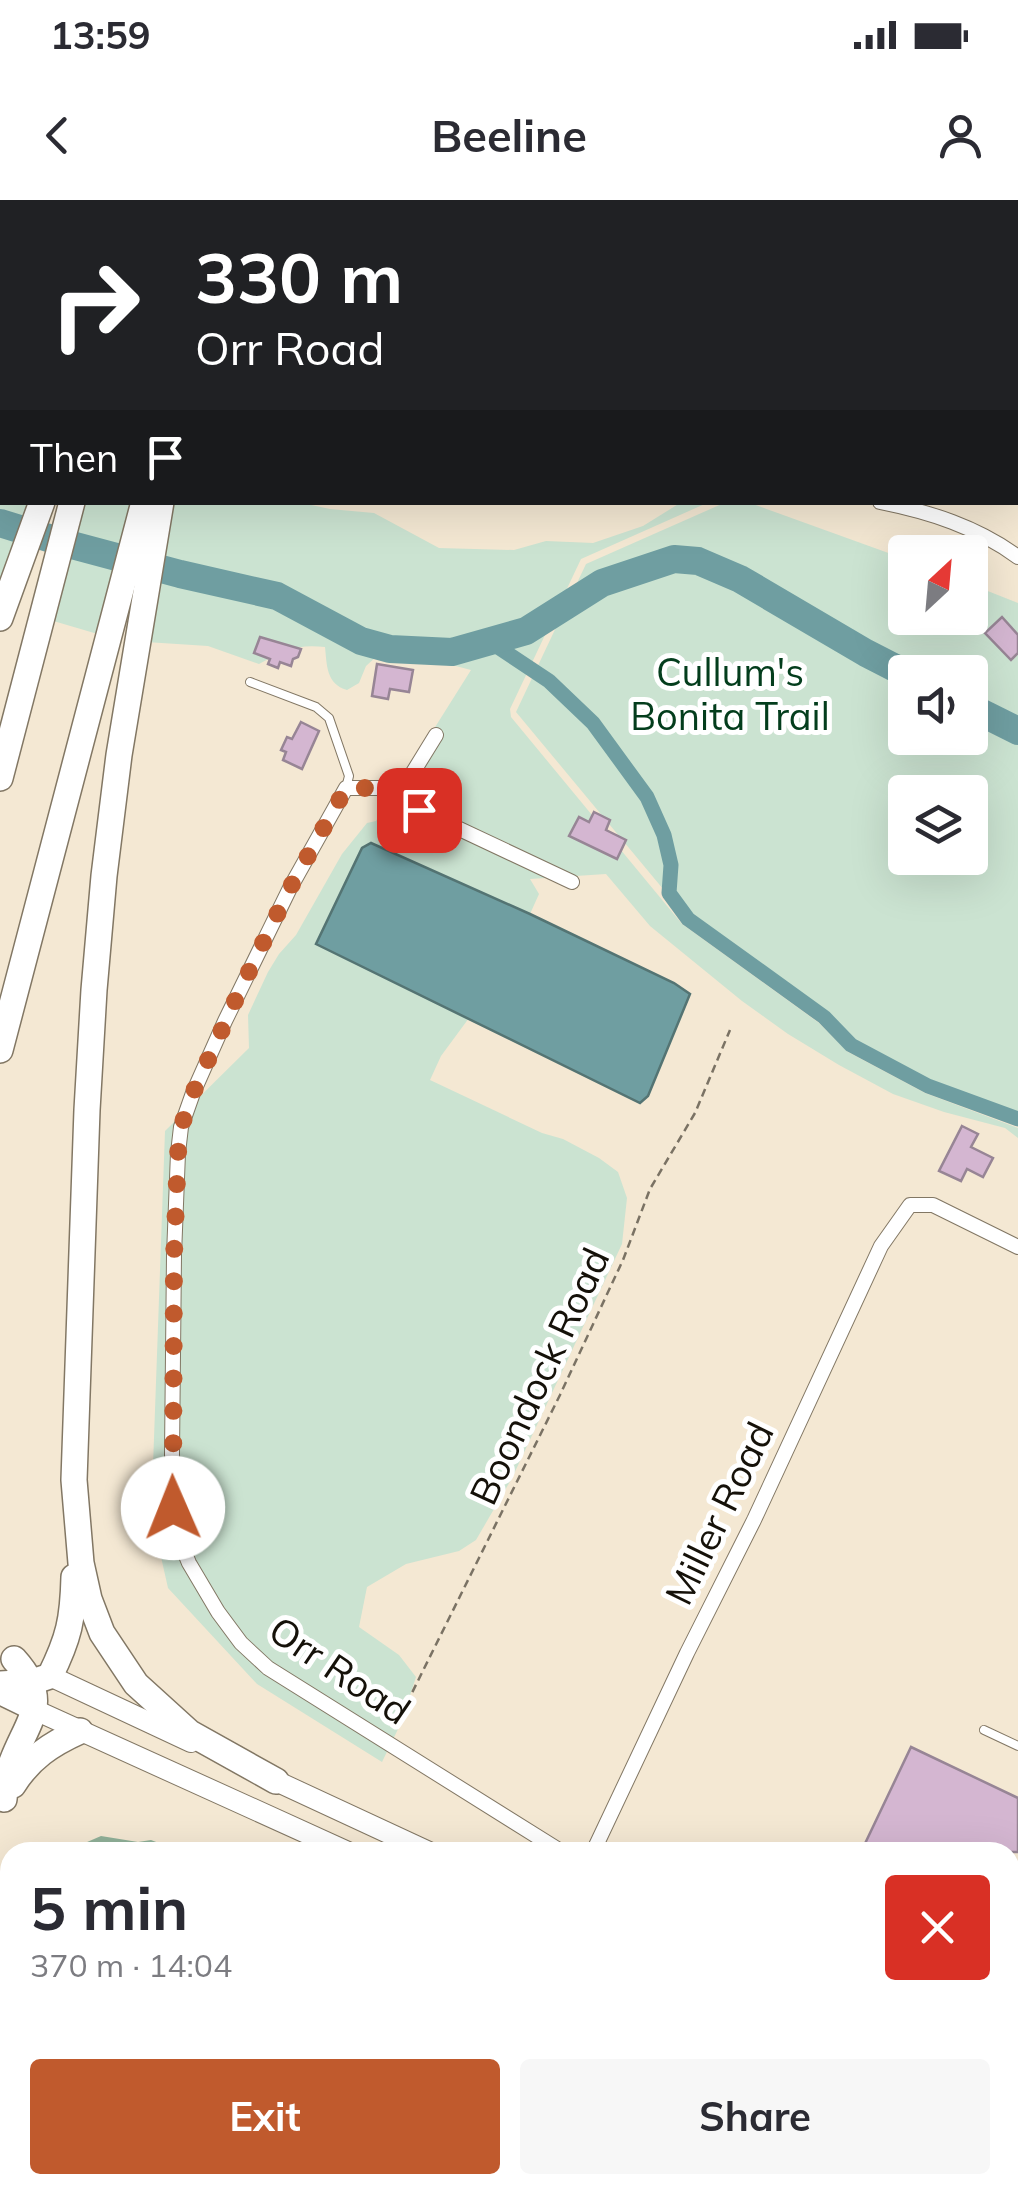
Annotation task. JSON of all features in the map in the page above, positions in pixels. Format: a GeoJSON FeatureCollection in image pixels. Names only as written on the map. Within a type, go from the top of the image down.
{"type":"FeatureCollection","features":[{"type":"Feature","properties":{"kind":"highway"},"geometry":{"type":"LineString","coordinates":[[4,610],[41,505]]}},
{"type":"Feature","properties":{"kind":"highway"},"geometry":{"type":"LineString","coordinates":[[0,778],[71,505]]}},
{"type":"Feature","properties":{"kind":"highway"},"geometry":{"type":"LineString","coordinates":[[0,1050],[143,505]]}},
{"type":"Feature","properties":{"kind":"highway"},"geometry":{"type":"LineString","coordinates":[[2,1802],[8,1770],[34,1710],[41,1679],[66,1644],[74,1614],[74,1480],[94,990],[115,790],[161,505]]}},
{"type":"Feature","properties":{"kind":"highway"},"geometry":{"type":"LineString","coordinates":[[74,1480],[87,1592],[102,1633],[118,1659],[136,1684],[190,1733],[276,1781]]}},
{"type":"Feature","properties":{"kind":"highway"},"geometry":{"type":"LineString","coordinates":[[7,1655],[41,1679]]}},
{"type":"Feature","properties":{"kind":"highway"},"geometry":{"type":"LineString","coordinates":[[0,1684],[41,1679]]}},
{"type":"Feature","properties":{"kind":"highway"},"geometry":{"type":"LineString","coordinates":[[2,1802],[35,1756],[80,1731]]}},
{"type":"Feature","properties":{"kind":"main road"},"geometry":{"type":"LineString","coordinates":[[0,1693],[34,1710]]}},
{"type":"Feature","properties":{"kind":"street"},"geometry":{"type":"LineString","coordinates":[[895,505],[942,517],[1018,557]]}},
{"type":"Feature","properties":{"kind":"street"},"geometry":{"type":"LineString","coordinates":[[346,788],[393,788],[412,774],[436,736]]}},
{"type":"Feature","properties":{"kind":"street","name":"Orr Road"},"geometry":{"type":"LineString","coordinates":[[346,788],[290,888],[241,988],[181,1127],[174,1256],[175,1528],[181,1549],[218,1612],[241,1643],[268,1668],[546,1842]]}},
{"type":"Feature","properties":{"kind":"street"},"geometry":{"type":"LineString","coordinates":[[393,788],[419,810],[572,882]]}},
{"type":"Feature","properties":{"kind":"street","name":"Miller Road"},"geometry":{"type":"LineString","coordinates":[[598,1842],[881,1246],[910,1205],[932,1205],[1018,1247]]}},
{"type":"Feature","properties":{"kind":"street"},"geometry":{"type":"LineString","coordinates":[[41,1679],[407,1842]]}},
{"type":"Feature","properties":{"kind":"street"},"geometry":{"type":"LineString","coordinates":[[34,1710],[326,1842]]}},
{"type":"Feature","properties":{"kind":"lane"},"geometry":{"type":"LineString","coordinates":[[250,682],[316,707],[329,718],[349,776],[346,788]]}},
{"type":"Feature","properties":{"kind":"lane"},"geometry":{"type":"LineString","coordinates":[[984,1730],[1018,1746]]}},
{"type":"Feature","properties":{"kind":"path","name":"Boondock Road"},"geometry":{"type":"LineString","coordinates":[[388,1742],[560,1395],[623,1260],[650,1189],[695,1113],[730,1030]]}},
{"type":"Feature","properties":{"kind":"green space"},"geometry":{"type":"Polygon","coordinates":[[[0,505],[33,505],[0,598],[0,505]]]}},
{"type":"Feature","properties":{"kind":"green space"},"geometry":{"type":"Polygon","coordinates":[[[79,505],[135,505],[101,635],[50,620],[79,505]]]}},
{"type":"Feature","properties":{"kind":"green space"},"geometry":{"type":"Polygon","coordinates":[[[170,505],[311,505],[374,513],[439,548],[514,550],[546,541],[593,543],[643,526],[677,505],[702,505],[581,559],[510,709],[511,717],[682,924],[819,1023],[848,1052],[925,1093],[1018,1128],[1018,1138],[1005,1128],[893,1094],[788,1034],[650,926],[606,874],[530,879],[539,894],[530,914],[371,844],[362,848],[316,944],[469,1018],[441,1056],[430,1080],[599,1158],[618,1172],[627,1198],[622,1244],[512,1478],[476,1540],[459,1551],[406,1564],[367,1587],[359,1627],[399,1655],[416,1677],[401,1723],[382,1762],[257,1684],[168,1588],[152,1494],[165,1131],[249,1048],[248,1015],[268,972],[296,935],[342,854],[367,823],[376,821],[471,670],[392,655],[377,656],[366,666],[359,683],[347,690],[331,679],[325,647],[291,649],[259,664],[208,646],[146,642],[170,505]]]}},
{"type":"Feature","properties":{"kind":"green space","name":"Cullum's Bonita Trail"},"geometry":{"type":"Polygon","coordinates":[[[719,505],[756,505],[888,553],[888,635],[988,635],[988,591],[1018,603],[1018,1119],[928,1086],[851,1045],[824,1017],[688,919],[516,712],[586,564],[719,505]]]}},
{"type":"Feature","properties":{"kind":"green space"},"geometry":{"type":"Polygon","coordinates":[[[101,1836],[138,1842],[87,1842],[101,1836]]]}},
{"type":"Feature","properties":{"kind":"water"},"geometry":{"type":"Polygon","coordinates":[[[371,843],[530,914],[690,994],[648,1096],[640,1103],[316,944],[362,848],[371,843]]]}},
{"type":"Feature","properties":{"kind":"building"},"geometry":{"type":"Polygon","coordinates":[[[1002,617],[1018,635],[1018,653],[1011,660],[987,635],[1002,617]]]}},
{"type":"Feature","properties":{"kind":"building"},"geometry":{"type":"Polygon","coordinates":[[[260,637],[301,649],[298,657],[291,666],[280,662],[278,668],[268,664],[270,659],[254,653],[260,637]]]}},
{"type":"Feature","properties":{"kind":"building"},"geometry":{"type":"Polygon","coordinates":[[[377,664],[413,670],[409,692],[390,689],[388,699],[372,696],[377,664]]]}},
{"type":"Feature","properties":{"kind":"building"},"geometry":{"type":"Polygon","coordinates":[[[301,722],[319,731],[302,769],[283,760],[286,752],[281,750],[301,722]]]}},
{"type":"Feature","properties":{"kind":"building"},"geometry":{"type":"Polygon","coordinates":[[[594,812],[610,820],[606,830],[626,840],[617,859],[569,836],[579,817],[589,822],[594,812]]]}},
{"type":"Feature","properties":{"kind":"building"},"geometry":{"type":"Polygon","coordinates":[[[962,1126],[978,1134],[971,1147],[993,1158],[983,1177],[967,1169],[961,1181],[939,1171],[962,1126]]]}},
{"type":"Feature","properties":{"kind":"building"},"geometry":{"type":"Polygon","coordinates":[[[911,1747],[1018,1798],[1018,1842],[866,1842],[911,1747]]]}},
{"type":"Feature","properties":{"kind":"waterway"},"geometry":{"type":"LineString","coordinates":[[0,523],[180,574],[277,596],[361,641],[390,649],[452,652],[526,631],[602,583],[674,559],[698,561],[740,579],[888,664]]}},
{"type":"Feature","properties":{"kind":"waterway"},"geometry":{"type":"LineString","coordinates":[[489,641],[549,681],[593,723],[647,797],[664,835],[671,865],[669,893],[688,919],[824,1017],[851,1045],[928,1086],[1018,1119]]}},
{"type":"Feature","properties":{"kind":"waterway"},"geometry":{"type":"LineString","coordinates":[[988,716],[1018,731]]}},
{"type":"Feature","properties":{"kind":"route"},"geometry":{"type":"LineString","coordinates":[[173,1508],[174,1256],[181,1127],[224,1022],[314,840],[346,788],[393,788],[419,810]]}}]}
